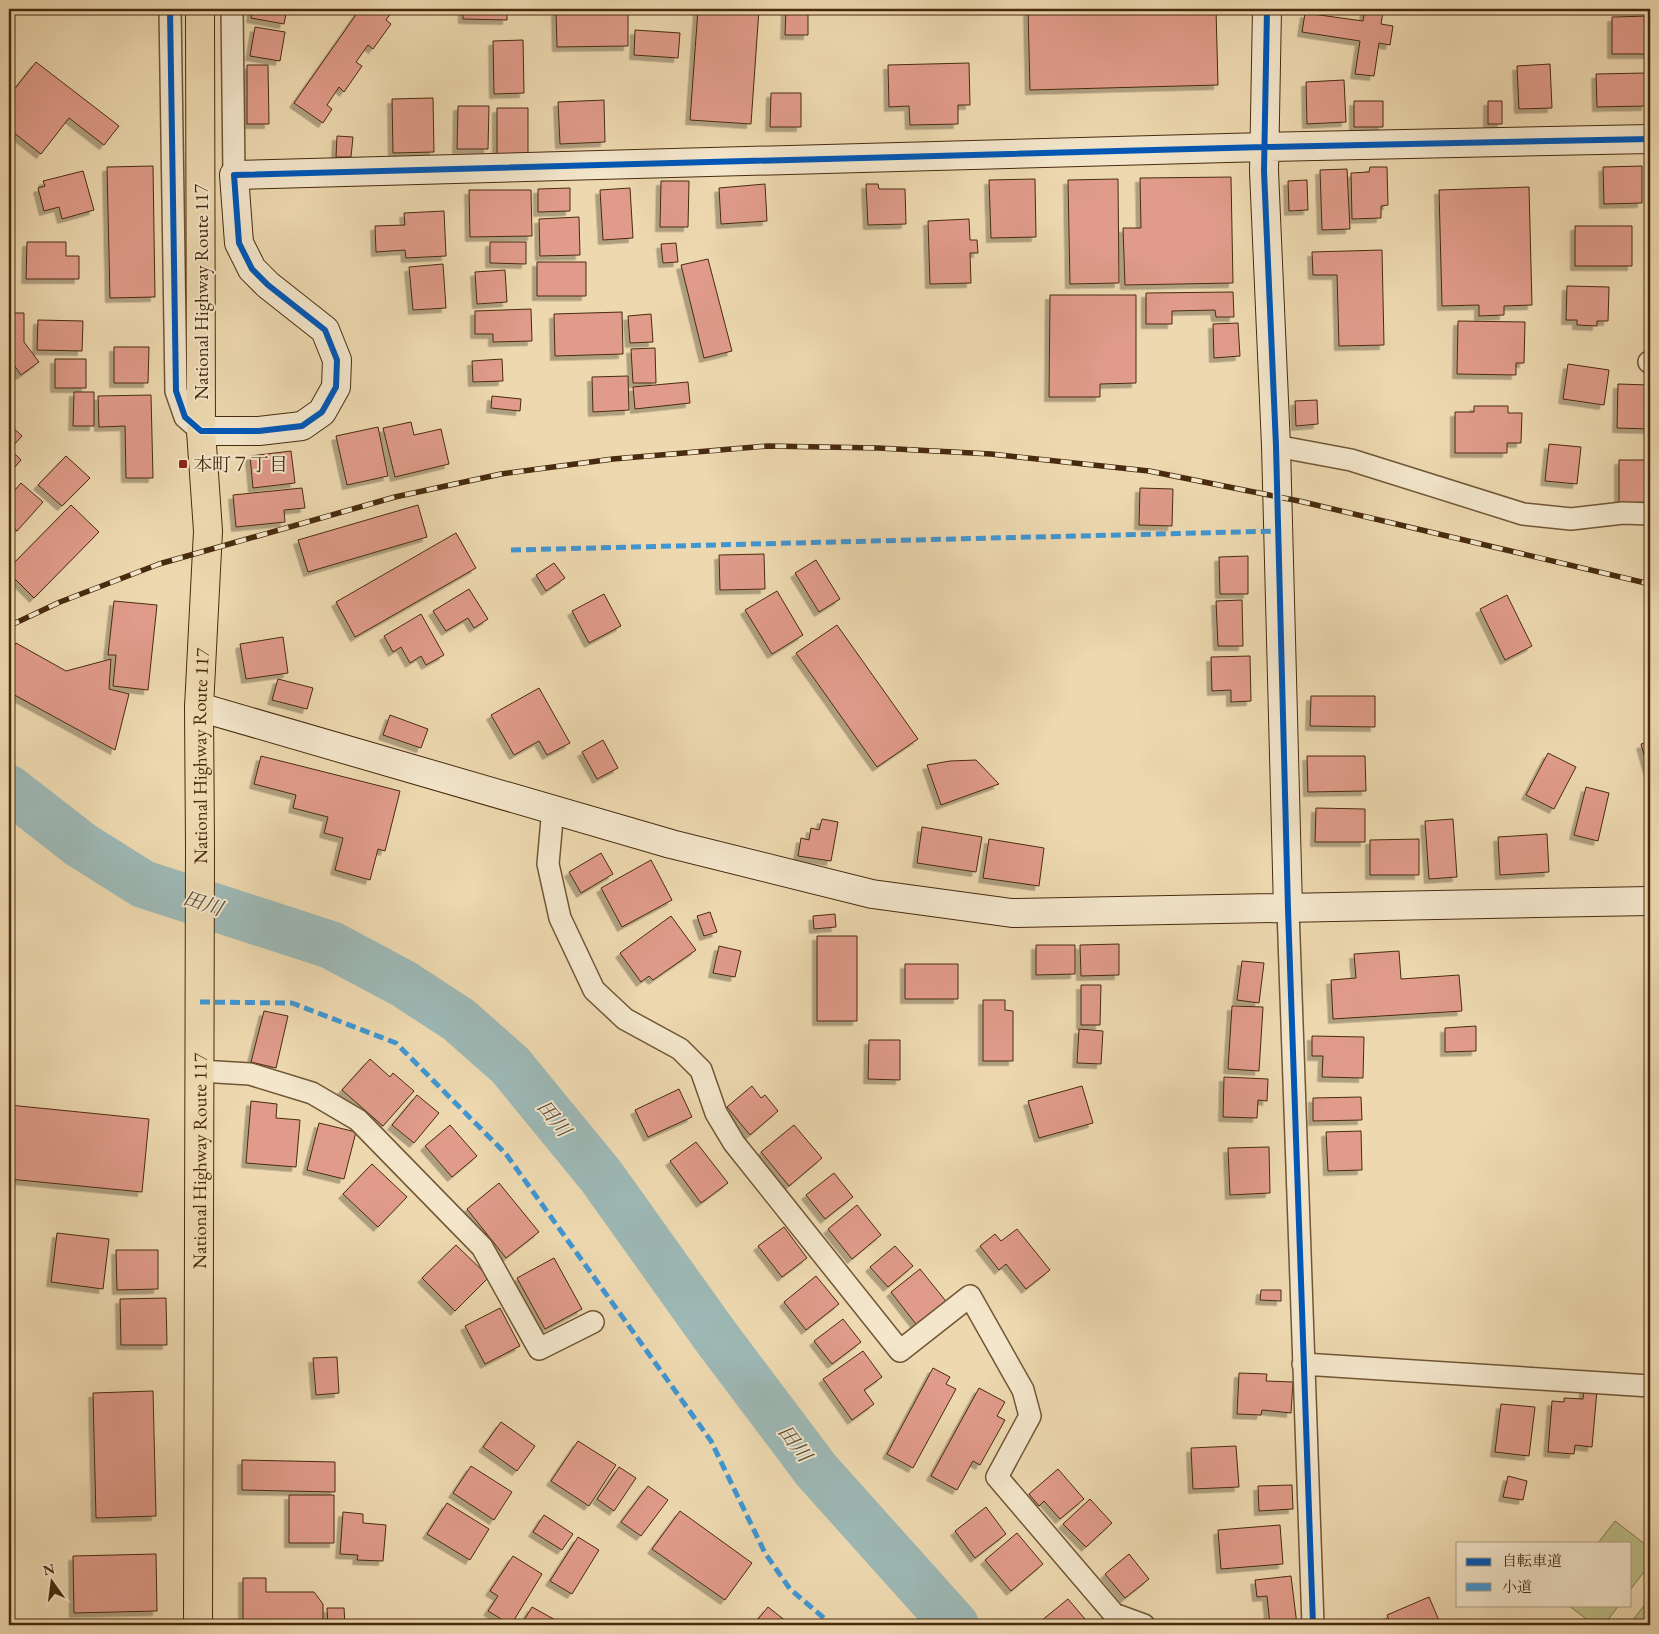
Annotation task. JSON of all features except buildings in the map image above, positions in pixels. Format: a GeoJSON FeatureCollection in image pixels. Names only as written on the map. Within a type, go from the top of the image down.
{"type":"FeatureCollection","features":[{"type":"Feature","properties":{"kind":"highway","name":"National Highway Route 117"},"geometry":{"type":"LineString","coordinates":[[198,1625],[199,706],[208,531],[201,431],[200,9]]}},
{"type":"Feature","properties":{"kind":"street"},"geometry":{"type":"LineString","coordinates":[[170,9],[176,390],[185,417],[201,431],[259,431],[302,426],[322,412],[336,387],[337,360],[326,330],[252,269],[239,243],[234,175],[232,9]]}},
{"type":"Feature","properties":{"kind":"street"},"geometry":{"type":"LineString","coordinates":[[1267,9],[1264,147],[1276,446],[1288,909],[1313,1625]]}},
{"type":"Feature","properties":{"kind":"street"},"geometry":{"type":"LineString","coordinates":[[234,175],[1264,147],[1650,139]]}},
{"type":"Feature","properties":{"kind":"street"},"geometry":{"type":"LineString","coordinates":[[1276,446],[1351,460],[1523,514],[1571,519],[1623,514],[1650,514]]}},
{"type":"Feature","properties":{"kind":"street"},"geometry":{"type":"LineString","coordinates":[[199,706],[671,844],[872,894],[1012,914],[1650,901]]}},
{"type":"Feature","properties":{"kind":"street"},"geometry":{"type":"LineString","coordinates":[[553,808],[548,864],[560,918],[594,990],[625,1019],[680,1049],[701,1070],[716,1113],[734,1143],[900,1351],[970,1296],[1023,1390],[1030,1416],[997,1477],[1114,1614],[1144,1625]]}},
{"type":"Feature","properties":{"kind":"street"},"geometry":{"type":"LineString","coordinates":[[200,1071],[250,1074],[303,1090],[358,1120],[482,1247],[540,1350],[593,1322]]}},
{"type":"Feature","properties":{"kind":"street"},"geometry":{"type":"LineString","coordinates":[[1303,1364],[1650,1386]]}},
{"type":"Feature","properties":{"kind":"green space"},"geometry":{"type":"Polygon","coordinates":[[[1615,1521],[1650,1548],[1650,1564],[1632,1587],[1632,1542],[1599,1542],[1615,1521]]]}},
{"type":"Feature","properties":{"kind":"green space"},"geometry":{"type":"Polygon","coordinates":[[[1650,1598],[1650,1625],[1629,1625],[1650,1598]]]}},
{"type":"Feature","properties":{"kind":"green space"},"geometry":{"type":"Polygon","coordinates":[[[1569,1606],[1618,1606],[1604,1625],[1594,1625],[1569,1606]]]}},
{"type":"Feature","properties":{"kind":"waterway","name":"田川"},"geometry":{"type":"LineString","coordinates":[[9,789],[81,845],[143,884],[331,945],[404,984],[459,1020],[510,1065],[601,1176],[713,1333],[816,1470],[955,1625]]}},
{"type":"Feature","properties":{"kind":"railway"},"geometry":{"type":"LineString","coordinates":[[9,626],[60,602],[159,564],[395,497],[501,474],[613,459],[768,446],[878,448],[991,454],[1149,471],[1299,501],[1650,584]]}},
{"type":"Feature","properties":{"kind":"marked path"},"geometry":{"type":"LineString","coordinates":[[511,550],[1278,531]]}},
{"type":"Feature","properties":{"kind":"marked path"},"geometry":{"type":"LineString","coordinates":[[200,1002],[292,1003],[396,1043],[506,1154],[711,1441],[765,1553],[790,1589],[832,1625]]}},
{"type":"Feature","properties":{"kind":"cycle path"},"geometry":{"type":"LineString","coordinates":[[170,9],[176,391],[185,417],[201,431],[259,431],[302,426],[322,412],[336,387],[337,360],[325,330],[268,285],[252,269],[239,243],[234,175],[1264,147],[1650,139]]}},
{"type":"Feature","properties":{"kind":"cycle path"},"geometry":{"type":"LineString","coordinates":[[1267,9],[1264,171],[1276,446],[1288,909],[1313,1625]]}},
{"type":"Feature","properties":{"kind":"place","name":"本町７丁目"},"geometry":{"type":"Point","coordinates":[183,464]}}]}
